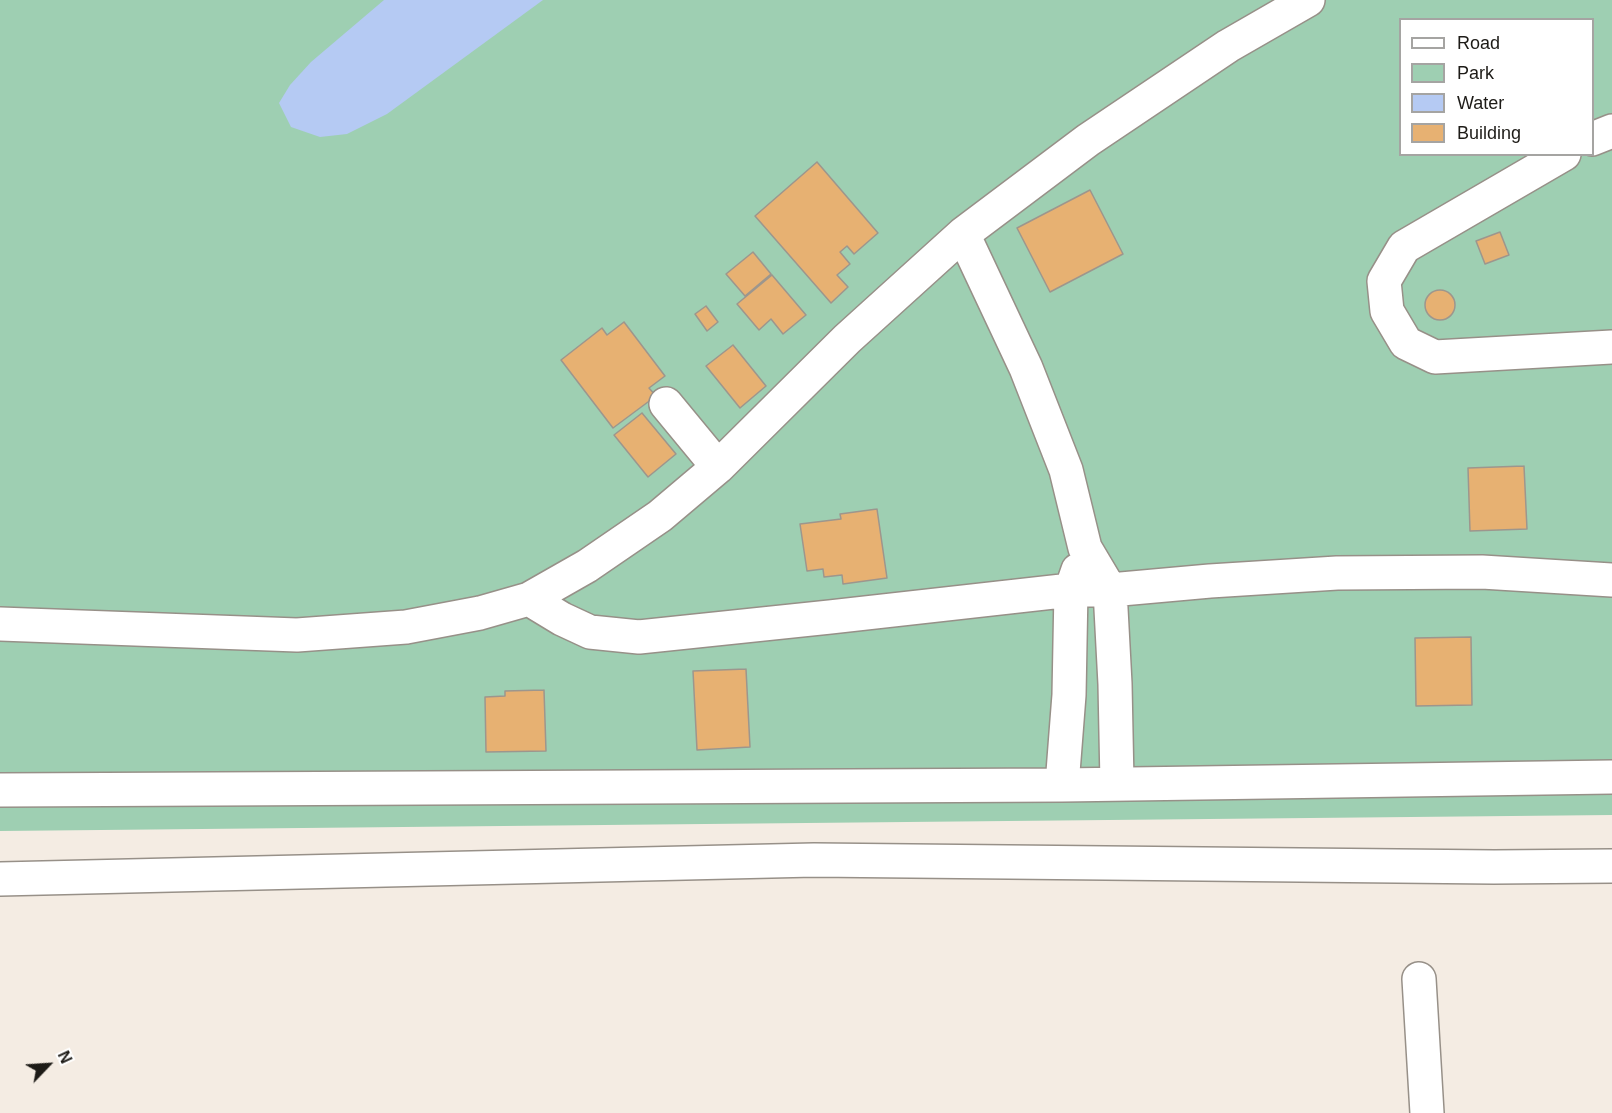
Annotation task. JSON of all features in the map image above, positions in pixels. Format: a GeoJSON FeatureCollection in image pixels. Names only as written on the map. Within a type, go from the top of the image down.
{"type":"FeatureCollection","features":[{"type":"Feature","properties":{"kind":"street"},"geometry":{"type":"LineString","coordinates":[[0,624],[297,635],[406,627],[480,613],[529,600],[587,566],[660,516],[718,467],[847,339],[963,234],[1088,140],[1228,46],[1308,0]]}},
{"type":"Feature","properties":{"kind":"street"},"geometry":{"type":"LineString","coordinates":[[1594,139],[1612,131]]}},
{"type":"Feature","properties":{"kind":"street"},"geometry":{"type":"LineString","coordinates":[[1561,156],[1404,247],[1384,281],[1387,311],[1406,343],[1435,357],[1612,347]]}},
{"type":"Feature","properties":{"kind":"street"},"geometry":{"type":"LineString","coordinates":[[963,234],[1026,368],[1066,470],[1085,548],[1110,590],[1117,783]]}},
{"type":"Feature","properties":{"kind":"street"},"geometry":{"type":"LineString","coordinates":[[666,404],[718,467]]}},
{"type":"Feature","properties":{"kind":"street"},"geometry":{"type":"LineString","coordinates":[[1062,785],[1069,695],[1071,590],[1085,548]]}},
{"type":"Feature","properties":{"kind":"street"},"geometry":{"type":"LineString","coordinates":[[529,600],[590,632],[639,637],[1071,590],[1110,590],[1337,573],[1482,572],[1612,580]]}},
{"type":"Feature","properties":{"kind":"street"},"geometry":{"type":"LineString","coordinates":[[0,790],[1062,785],[1612,777]]}},
{"type":"Feature","properties":{"kind":"street"},"geometry":{"type":"LineString","coordinates":[[0,879],[814,860],[1483,867],[1612,866]]}},
{"type":"Feature","properties":{"kind":"street"},"geometry":{"type":"LineString","coordinates":[[1419,979],[1427,1113]]}},
{"type":"Feature","properties":{"kind":"green space"},"geometry":{"type":"Polygon","coordinates":[[[0,0],[1612,0],[1612,815],[0,831],[0,0]]]}},
{"type":"Feature","properties":{"kind":"water"},"geometry":{"type":"Polygon","coordinates":[[[384,0],[543,0],[387,114],[347,134],[320,137],[291,127],[279,103],[290,85],[311,62],[384,0]]]}},
{"type":"Feature","properties":{"kind":"building"},"geometry":{"type":"Polygon","coordinates":[[[817,162],[878,233],[854,254],[847,246],[840,252],[850,264],[837,275],[848,287],[831,303],[755,216],[817,162]]]}},
{"type":"Feature","properties":{"kind":"building"},"geometry":{"type":"Polygon","coordinates":[[[1090,190],[1123,254],[1050,292],[1017,228],[1090,190]]]}},
{"type":"Feature","properties":{"kind":"building"},"geometry":{"type":"Polygon","coordinates":[[[1500,232],[1509,255],[1485,264],[1476,241],[1500,232]]]}},
{"type":"Feature","properties":{"kind":"building"},"geometry":{"type":"Polygon","coordinates":[[[753,252],[771,274],[745,296],[726,274],[753,252]]]}},
{"type":"Feature","properties":{"kind":"building"},"geometry":{"type":"Polygon","coordinates":[[[772,275],[806,315],[783,334],[771,319],[759,330],[737,304],[772,275]]]}},
{"type":"Feature","properties":{"kind":"building"},"geometry":{"type":"Polygon","coordinates":[[[1440,290],[1451,294],[1455,305],[1451,316],[1440,320],[1429,316],[1425,305],[1429,294],[1440,290]]]}},
{"type":"Feature","properties":{"kind":"building"},"geometry":{"type":"Polygon","coordinates":[[[706,306],[718,322],[707,331],[695,314],[706,306]]]}},
{"type":"Feature","properties":{"kind":"building"},"geometry":{"type":"Polygon","coordinates":[[[624,322],[665,376],[649,388],[656,396],[613,428],[561,360],[602,328],[607,335],[624,322]]]}},
{"type":"Feature","properties":{"kind":"building"},"geometry":{"type":"Polygon","coordinates":[[[733,345],[766,386],[740,408],[706,366],[733,345]]]}},
{"type":"Feature","properties":{"kind":"building"},"geometry":{"type":"Polygon","coordinates":[[[642,413],[676,454],[648,477],[614,435],[642,413]]]}},
{"type":"Feature","properties":{"kind":"building"},"geometry":{"type":"Polygon","coordinates":[[[1524,466],[1527,529],[1470,531],[1468,468],[1524,466]]]}},
{"type":"Feature","properties":{"kind":"building"},"geometry":{"type":"Polygon","coordinates":[[[877,509],[887,578],[843,584],[842,575],[824,577],[823,569],[807,571],[800,524],[841,519],[840,514],[877,509]]]}},
{"type":"Feature","properties":{"kind":"building"},"geometry":{"type":"Polygon","coordinates":[[[1471,637],[1472,705],[1416,706],[1415,638],[1471,637]]]}},
{"type":"Feature","properties":{"kind":"building"},"geometry":{"type":"Polygon","coordinates":[[[746,669],[750,747],[697,750],[693,671],[746,669]]]}},
{"type":"Feature","properties":{"kind":"building"},"geometry":{"type":"Polygon","coordinates":[[[544,690],[546,751],[486,752],[485,697],[505,696],[505,691],[544,690]]]}}]}
